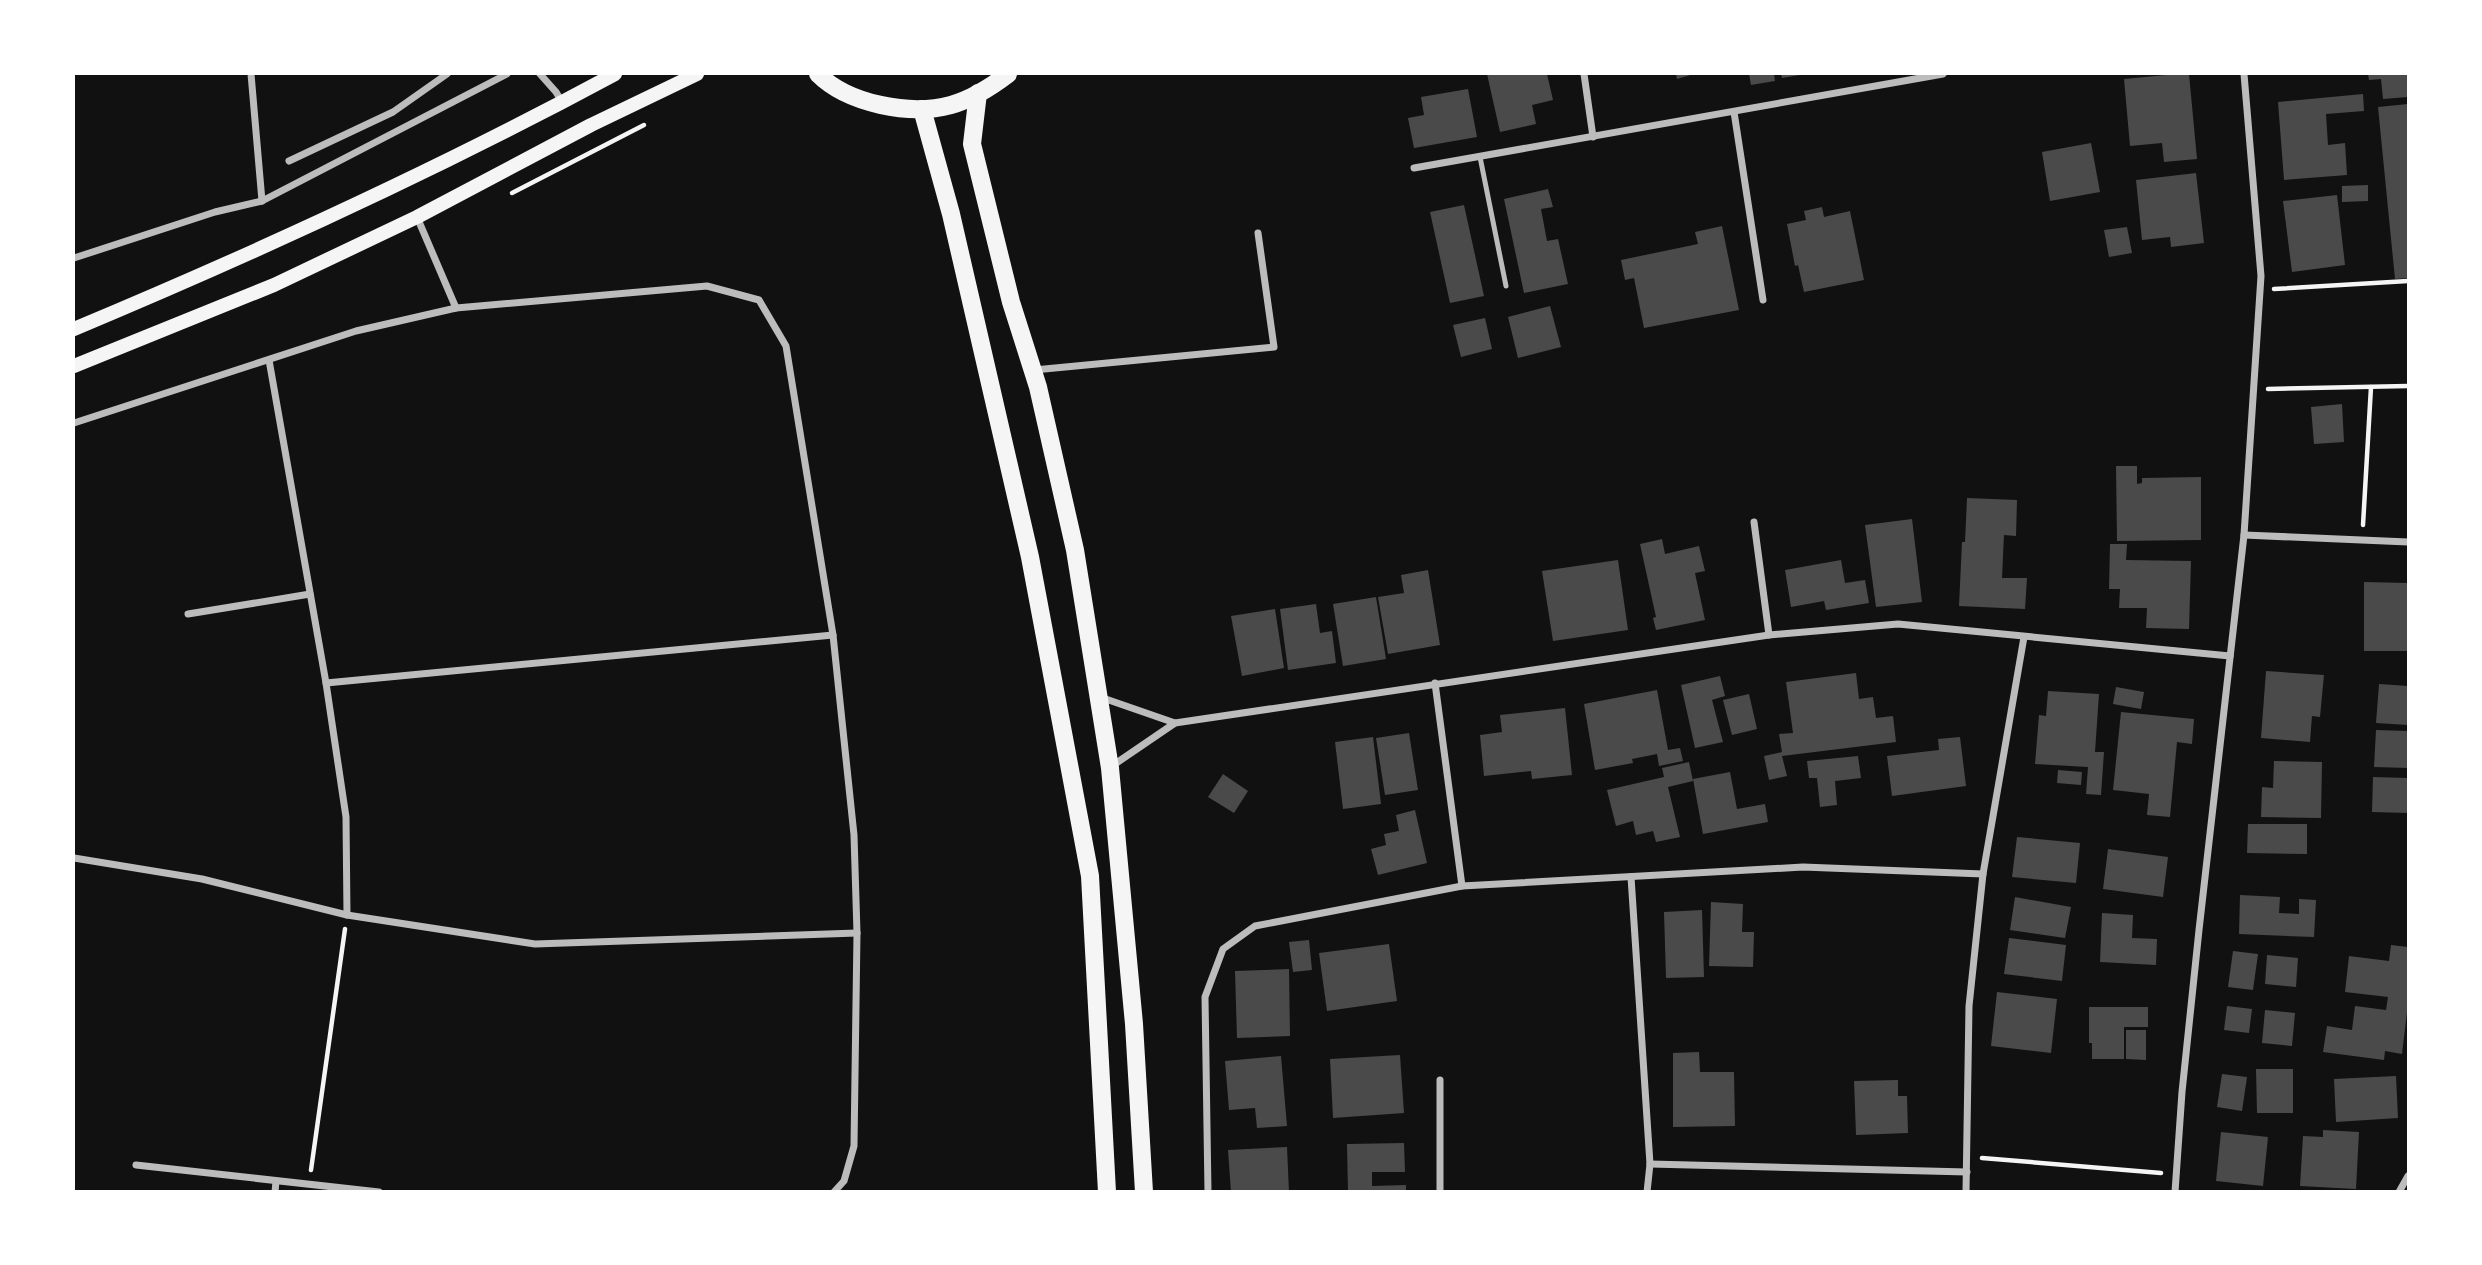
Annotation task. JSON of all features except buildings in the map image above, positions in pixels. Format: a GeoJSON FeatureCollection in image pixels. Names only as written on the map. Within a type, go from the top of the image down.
{"type":"FeatureCollection","features":[{"type":"Feature","properties":{"kind":"main road"},"geometry":{"type":"LineString","coordinates":[[74,329],[327,219],[487,142],[615,74]]}},
{"type":"Feature","properties":{"kind":"main road"},"geometry":{"type":"LineString","coordinates":[[74,366],[274,285],[417,217],[591,125],[697,74]]}},
{"type":"Feature","properties":{"kind":"main road"},"geometry":{"type":"LineString","coordinates":[[818,74],[827,83],[872,104],[922,109],[951,104],[978,93],[1008,74]]}},
{"type":"Feature","properties":{"kind":"main road"},"geometry":{"type":"LineString","coordinates":[[978,93],[972,144],[1011,302],[1033,370],[1075,550],[1110,768],[1135,1037],[1144,1192]]}},
{"type":"Feature","properties":{"kind":"main road"},"geometry":{"type":"LineString","coordinates":[[922,109],[951,214],[1030,557],[1090,876],[1107,1192]]}},
{"type":"Feature","properties":{"kind":"street"},"geometry":{"type":"LineString","coordinates":[[251,74],[262,201]]}},
{"type":"Feature","properties":{"kind":"street"},"geometry":{"type":"LineString","coordinates":[[289,161],[393,113],[447,74]]}},
{"type":"Feature","properties":{"kind":"street"},"geometry":{"type":"LineString","coordinates":[[74,258],[215,212],[262,201],[507,74]]}},
{"type":"Feature","properties":{"kind":"street"},"geometry":{"type":"LineString","coordinates":[[540,74],[562,102]]}},
{"type":"Feature","properties":{"kind":"street"},"geometry":{"type":"LineString","coordinates":[[1584,74],[1593,137]]}},
{"type":"Feature","properties":{"kind":"street"},"geometry":{"type":"LineString","coordinates":[[1413,168],[1943,74]]}},
{"type":"Feature","properties":{"kind":"street"},"geometry":{"type":"LineString","coordinates":[[2175,1192],[2194,971],[2244,535],[2261,276],[2244,74]]}},
{"type":"Feature","properties":{"kind":"street"},"geometry":{"type":"LineString","coordinates":[[1734,112],[1763,300]]}},
{"type":"Feature","properties":{"kind":"street"},"geometry":{"type":"LineString","coordinates":[[417,217],[456,308]]}},
{"type":"Feature","properties":{"kind":"street"},"geometry":{"type":"LineString","coordinates":[[1033,370],[1274,347],[1258,233]]}},
{"type":"Feature","properties":{"kind":"street"},"geometry":{"type":"LineString","coordinates":[[74,423],[356,331],[456,308],[707,286],[759,300],[786,346],[833,635],[854,835],[857,933],[854,1146],[844,1181],[834,1192]]}},
{"type":"Feature","properties":{"kind":"street"},"geometry":{"type":"LineString","coordinates":[[268,360],[326,683],[346,817],[347,915]]}},
{"type":"Feature","properties":{"kind":"street"},"geometry":{"type":"LineString","coordinates":[[1754,522],[1769,635]]}},
{"type":"Feature","properties":{"kind":"street"},"geometry":{"type":"LineString","coordinates":[[2244,535],[2409,542]]}},
{"type":"Feature","properties":{"kind":"street"},"geometry":{"type":"LineString","coordinates":[[188,614],[310,594]]}},
{"type":"Feature","properties":{"kind":"street"},"geometry":{"type":"LineString","coordinates":[[1110,768],[1175,723],[1769,635],[1898,624],[2230,656]]}},
{"type":"Feature","properties":{"kind":"street"},"geometry":{"type":"LineString","coordinates":[[326,683],[833,635]]}},
{"type":"Feature","properties":{"kind":"street"},"geometry":{"type":"LineString","coordinates":[[1966,1192],[1969,1006],[1983,874],[2024,637]]}},
{"type":"Feature","properties":{"kind":"street"},"geometry":{"type":"LineString","coordinates":[[1435,683],[1462,886]]}},
{"type":"Feature","properties":{"kind":"street"},"geometry":{"type":"LineString","coordinates":[[1098,696],[1175,723]]}},
{"type":"Feature","properties":{"kind":"street"},"geometry":{"type":"LineString","coordinates":[[74,858],[202,879],[347,915],[535,944],[857,933]]}},
{"type":"Feature","properties":{"kind":"street"},"geometry":{"type":"LineString","coordinates":[[1208,1192],[1205,997],[1223,949],[1255,926],[1462,886],[1803,867],[1983,874]]}},
{"type":"Feature","properties":{"kind":"street"},"geometry":{"type":"LineString","coordinates":[[1631,877],[1650,1164],[1647,1192]]}},
{"type":"Feature","properties":{"kind":"street"},"geometry":{"type":"LineString","coordinates":[[1440,1080],[1440,1192]]}},
{"type":"Feature","properties":{"kind":"street"},"geometry":{"type":"LineString","coordinates":[[1650,1164],[1966,1172]]}},
{"type":"Feature","properties":{"kind":"street"},"geometry":{"type":"LineString","coordinates":[[136,1165],[379,1192]]}},
{"type":"Feature","properties":{"kind":"street"},"geometry":{"type":"LineString","coordinates":[[2399,1192],[2409,1176]]}},
{"type":"Feature","properties":{"kind":"street"},"geometry":{"type":"LineString","coordinates":[[275,1192],[276,1181]]}},
{"type":"Feature","properties":{"kind":"lane"},"geometry":{"type":"LineString","coordinates":[[1480,157],[1506,286]]}},
{"type":"Feature","properties":{"kind":"path"},"geometry":{"type":"LineString","coordinates":[[2260,290],[2409,281]]}},
{"type":"Feature","properties":{"kind":"path"},"geometry":{"type":"LineString","coordinates":[[2254,389],[2409,386]]}},
{"type":"Feature","properties":{"kind":"path"},"geometry":{"type":"LineString","coordinates":[[2362,540],[2371,387]]}},
{"type":"Feature","properties":{"kind":"path"},"geometry":{"type":"LineString","coordinates":[[309,1184],[347,915]]}},
{"type":"Feature","properties":{"kind":"path"},"geometry":{"type":"LineString","coordinates":[[1967,1157],[2177,1174]]}}]}
